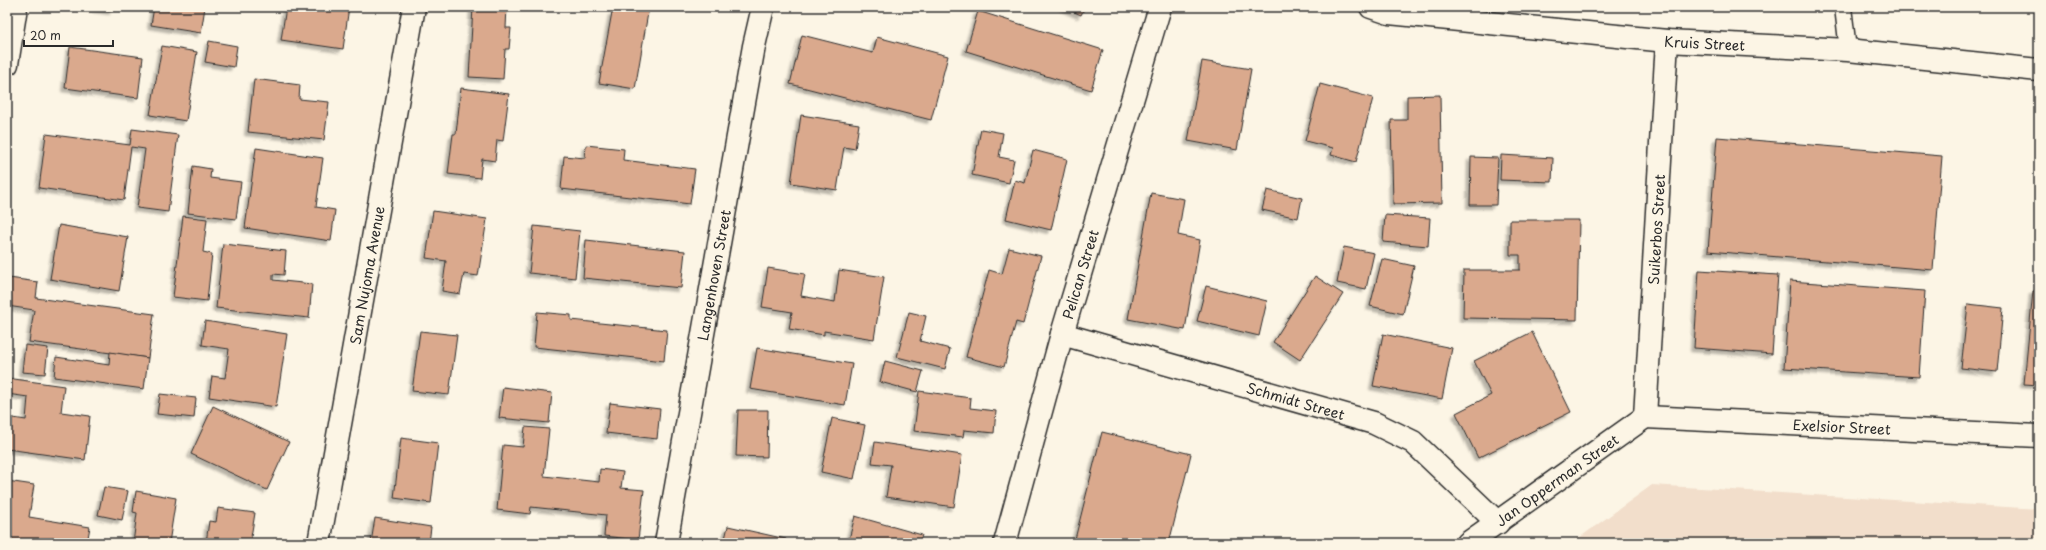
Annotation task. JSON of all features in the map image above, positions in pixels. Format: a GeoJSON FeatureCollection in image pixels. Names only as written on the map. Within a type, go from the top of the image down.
{"type":"FeatureCollection","features":[{"type":"Feature","properties":{"kind":"street"},"geometry":{"type":"LineString","coordinates":[[7,64],[16,7]]}},
{"type":"Feature","properties":{"kind":"street","name":"Sam Nujoma Avenue"},"geometry":{"type":"LineString","coordinates":[[319,543],[414,7]]}},
{"type":"Feature","properties":{"kind":"street","name":"Langenhoven Street"},"geometry":{"type":"LineString","coordinates":[[666,543],[752,53],[763,7]]}},
{"type":"Feature","properties":{"kind":"street","name":"Pelican Street"},"geometry":{"type":"LineString","coordinates":[[1005,543],[1062,334],[1160,7]]}},
{"type":"Feature","properties":{"kind":"street","name":"Kruis Street"},"geometry":{"type":"LineString","coordinates":[[1371,7],[1389,14],[1667,41],[1848,50],[2039,70]]}},
{"type":"Feature","properties":{"kind":"street","name":"Suikerbos Street"},"geometry":{"type":"LineString","coordinates":[[1645,417],[1667,41]]}},
{"type":"Feature","properties":{"kind":"street","name":"Schmidt Street"},"geometry":{"type":"LineString","coordinates":[[1062,334],[1374,423],[1413,442],[1498,523]]}},
{"type":"Feature","properties":{"kind":"street","name":"Exelsior Street"},"geometry":{"type":"LineString","coordinates":[[1645,417],[2039,436]]}},
{"type":"Feature","properties":{"kind":"street","name":"Jan Opperman Street"},"geometry":{"type":"LineString","coordinates":[[1468,543],[1645,417]]}},
{"type":"Feature","properties":{"kind":"lane"},"geometry":{"type":"LineString","coordinates":[[1843,7],[1848,50]]}},
{"type":"Feature","properties":{"kind":"shaded area"},"geometry":{"type":"Polygon","coordinates":[[[1652,485],[2039,509],[2039,543],[1572,543],[1652,485]]]}},
{"type":"Feature","properties":{"kind":"building"},"geometry":{"type":"Polygon","coordinates":[[[85,7],[113,7],[113,11],[85,7]]]}},
{"type":"Feature","properties":{"kind":"building"},"geometry":{"type":"Polygon","coordinates":[[[154,7],[205,7],[201,33],[151,25],[154,7]]]}},
{"type":"Feature","properties":{"kind":"building"},"geometry":{"type":"Polygon","coordinates":[[[286,7],[349,7],[343,49],[281,40],[286,7]]]}},
{"type":"Feature","properties":{"kind":"building"},"geometry":{"type":"Polygon","coordinates":[[[473,7],[507,7],[506,28],[511,28],[509,49],[505,49],[503,79],[469,77],[473,7]]]}},
{"type":"Feature","properties":{"kind":"building"},"geometry":{"type":"Polygon","coordinates":[[[616,7],[649,7],[635,89],[599,83],[612,12],[615,12],[616,7]]]}},
{"type":"Feature","properties":{"kind":"building"},"geometry":{"type":"Polygon","coordinates":[[[1063,7],[1085,7],[1081,15],[1063,7]]]}},
{"type":"Feature","properties":{"kind":"building"},"geometry":{"type":"Polygon","coordinates":[[[978,11],[1103,50],[1091,90],[966,51],[978,11]]]}},
{"type":"Feature","properties":{"kind":"building"},"geometry":{"type":"Polygon","coordinates":[[[802,35],[873,53],[877,37],[948,56],[931,120],[790,84],[802,35]]]}},
{"type":"Feature","properties":{"kind":"building"},"geometry":{"type":"Polygon","coordinates":[[[209,41],[237,46],[234,67],[205,62],[209,41]]]}},
{"type":"Feature","properties":{"kind":"building"},"geometry":{"type":"Polygon","coordinates":[[[162,46],[197,52],[186,121],[150,115],[162,46]]]}},
{"type":"Feature","properties":{"kind":"building"},"geometry":{"type":"Polygon","coordinates":[[[70,47],[143,57],[138,98],[65,88],[70,47]]]}},
{"type":"Feature","properties":{"kind":"building"},"geometry":{"type":"Polygon","coordinates":[[[1202,61],[1251,69],[1237,150],[1188,141],[1202,61]]]}},
{"type":"Feature","properties":{"kind":"building"},"geometry":{"type":"Polygon","coordinates":[[[254,79],[300,85],[299,99],[329,102],[324,140],[248,132],[254,79]]]}},
{"type":"Feature","properties":{"kind":"building"},"geometry":{"type":"Polygon","coordinates":[[[1320,84],[1373,98],[1356,162],[1331,155],[1333,148],[1305,141],[1320,84]]]}},
{"type":"Feature","properties":{"kind":"building"},"geometry":{"type":"Polygon","coordinates":[[[461,88],[509,94],[503,141],[497,140],[495,161],[482,159],[480,178],[448,174],[453,134],[456,134],[461,88]]]}},
{"type":"Feature","properties":{"kind":"building"},"geometry":{"type":"Polygon","coordinates":[[[1440,95],[1442,203],[1393,204],[1391,120],[1407,120],[1407,96],[1440,95]]]}},
{"type":"Feature","properties":{"kind":"building"},"geometry":{"type":"Polygon","coordinates":[[[801,115],[859,124],[855,149],[844,147],[837,190],[791,183],[801,115]]]}},
{"type":"Feature","properties":{"kind":"building"},"geometry":{"type":"Polygon","coordinates":[[[132,129],[178,135],[168,212],[137,208],[145,149],[131,147],[124,200],[39,188],[46,134],[130,145],[132,129]]]}},
{"type":"Feature","properties":{"kind":"building"},"geometry":{"type":"Polygon","coordinates":[[[981,129],[1003,133],[999,157],[1014,160],[1009,183],[972,175],[981,129]]]}},
{"type":"Feature","properties":{"kind":"building"},"geometry":{"type":"Polygon","coordinates":[[[1717,137],[1942,156],[1933,270],[1708,251],[1717,137]]]}},
{"type":"Feature","properties":{"kind":"building"},"geometry":{"type":"Polygon","coordinates":[[[586,145],[624,149],[623,160],[695,169],[690,204],[561,189],[564,156],[585,158],[586,145]]]}},
{"type":"Feature","properties":{"kind":"building"},"geometry":{"type":"Polygon","coordinates":[[[256,148],[323,158],[316,207],[335,210],[331,241],[245,228],[256,148]]]}},
{"type":"Feature","properties":{"kind":"building"},"geometry":{"type":"Polygon","coordinates":[[[1033,150],[1067,159],[1051,230],[1006,219],[1015,180],[1025,183],[1033,150]]]}},
{"type":"Feature","properties":{"kind":"building"},"geometry":{"type":"Polygon","coordinates":[[[1501,155],[1553,158],[1552,182],[1500,180],[1501,155]]]}},
{"type":"Feature","properties":{"kind":"building"},"geometry":{"type":"Polygon","coordinates":[[[1471,157],[1498,158],[1496,205],[1470,205],[1471,157]]]}},
{"type":"Feature","properties":{"kind":"building"},"geometry":{"type":"Polygon","coordinates":[[[193,166],[211,169],[210,178],[241,182],[236,219],[188,213],[193,166]]]}},
{"type":"Feature","properties":{"kind":"building"},"geometry":{"type":"Polygon","coordinates":[[[1267,190],[1302,198],[1298,218],[1262,210],[1267,190]]]}},
{"type":"Feature","properties":{"kind":"building"},"geometry":{"type":"Polygon","coordinates":[[[1151,193],[1184,199],[1178,235],[1200,240],[1185,330],[1128,319],[1151,193]]]}},
{"type":"Feature","properties":{"kind":"building"},"geometry":{"type":"Polygon","coordinates":[[[433,211],[487,219],[478,276],[464,274],[460,294],[442,291],[446,261],[426,258],[433,211]]]}},
{"type":"Feature","properties":{"kind":"building"},"geometry":{"type":"Polygon","coordinates":[[[1385,215],[1430,218],[1428,246],[1383,242],[1385,215]]]}},
{"type":"Feature","properties":{"kind":"building"},"geometry":{"type":"Polygon","coordinates":[[[183,216],[207,219],[203,252],[212,254],[207,301],[173,297],[183,216]]]}},
{"type":"Feature","properties":{"kind":"building"},"geometry":{"type":"Polygon","coordinates":[[[1510,220],[1579,220],[1577,320],[1463,318],[1464,270],[1520,270],[1520,255],[1510,255],[1510,220]]]}},
{"type":"Feature","properties":{"kind":"building"},"geometry":{"type":"Polygon","coordinates":[[[59,225],[128,237],[119,291],[50,279],[59,225]]]}},
{"type":"Feature","properties":{"kind":"building"},"geometry":{"type":"Polygon","coordinates":[[[534,226],[580,231],[575,278],[529,273],[534,226]]]}},
{"type":"Feature","properties":{"kind":"building"},"geometry":{"type":"Polygon","coordinates":[[[586,240],[685,251],[681,288],[583,278],[586,240]]]}},
{"type":"Feature","properties":{"kind":"building"},"geometry":{"type":"Polygon","coordinates":[[[223,244],[286,251],[284,275],[273,274],[273,280],[312,284],[309,318],[216,308],[223,244]]]}},
{"type":"Feature","properties":{"kind":"building"},"geometry":{"type":"Polygon","coordinates":[[[1344,247],[1374,253],[1366,289],[1337,283],[1344,247]]]}},
{"type":"Feature","properties":{"kind":"building"},"geometry":{"type":"Polygon","coordinates":[[[1009,248],[1041,256],[1023,324],[1016,322],[1004,367],[966,357],[989,270],[1002,274],[1009,248]]]}},
{"type":"Feature","properties":{"kind":"building"},"geometry":{"type":"Polygon","coordinates":[[[1382,259],[1414,266],[1403,314],[1370,306],[1382,259]]]}},
{"type":"Feature","properties":{"kind":"building"},"geometry":{"type":"Polygon","coordinates":[[[768,268],[805,274],[801,296],[835,302],[839,270],[884,277],[874,339],[824,331],[824,335],[789,329],[792,312],[762,307],[768,268]]]}},
{"type":"Feature","properties":{"kind":"building"},"geometry":{"type":"Polygon","coordinates":[[[1699,270],[1778,275],[1772,354],[1694,348],[1699,270]]]}},
{"type":"Feature","properties":{"kind":"building"},"geometry":{"type":"Polygon","coordinates":[[[1315,276],[1343,294],[1300,360],[1273,342],[1315,276]]]}},
{"type":"Feature","properties":{"kind":"building"},"geometry":{"type":"Polygon","coordinates":[[[9,278],[38,282],[36,298],[154,314],[148,358],[29,342],[34,310],[7,306],[9,278]]]}},
{"type":"Feature","properties":{"kind":"building"},"geometry":{"type":"Polygon","coordinates":[[[1790,281],[1925,291],[1919,377],[1784,368],[1790,281]]]}},
{"type":"Feature","properties":{"kind":"building"},"geometry":{"type":"Polygon","coordinates":[[[1206,286],[1267,301],[1259,336],[1197,321],[1206,286]]]}},
{"type":"Feature","properties":{"kind":"building"},"geometry":{"type":"Polygon","coordinates":[[[2033,291],[2039,291],[2039,385],[2024,384],[2033,291]]]}},
{"type":"Feature","properties":{"kind":"building"},"geometry":{"type":"Polygon","coordinates":[[[1968,304],[2003,308],[1997,372],[1961,368],[1968,304]]]}},
{"type":"Feature","properties":{"kind":"building"},"geometry":{"type":"Polygon","coordinates":[[[537,312],[571,315],[571,320],[667,330],[664,361],[534,347],[537,312]]]}},
{"type":"Feature","properties":{"kind":"building"},"geometry":{"type":"Polygon","coordinates":[[[909,312],[926,316],[920,341],[950,349],[945,369],[897,357],[909,312]]]}},
{"type":"Feature","properties":{"kind":"building"},"geometry":{"type":"Polygon","coordinates":[[[205,321],[287,334],[276,407],[209,397],[212,376],[225,378],[229,349],[202,345],[205,321]]]}},
{"type":"Feature","properties":{"kind":"building"},"geometry":{"type":"Polygon","coordinates":[[[420,331],[457,335],[449,395],[412,391],[420,331]]]}},
{"type":"Feature","properties":{"kind":"building"},"geometry":{"type":"Polygon","coordinates":[[[1532,332],[1571,412],[1478,458],[1456,413],[1491,395],[1474,361],[1532,332]]]}},
{"type":"Feature","properties":{"kind":"building"},"geometry":{"type":"Polygon","coordinates":[[[1383,334],[1452,348],[1442,399],[1373,386],[1383,334]]]}},
{"type":"Feature","properties":{"kind":"building"},"geometry":{"type":"Polygon","coordinates":[[[25,345],[48,348],[45,374],[22,372],[25,345]]]}},
{"type":"Feature","properties":{"kind":"building"},"geometry":{"type":"Polygon","coordinates":[[[757,348],[852,364],[845,405],[750,389],[757,348]]]}},
{"type":"Feature","properties":{"kind":"building"},"geometry":{"type":"Polygon","coordinates":[[[110,352],[148,358],[144,389],[54,377],[56,357],[109,365],[110,352]]]}},
{"type":"Feature","properties":{"kind":"building"},"geometry":{"type":"Polygon","coordinates":[[[885,361],[923,371],[917,392],[880,382],[885,361]]]}},
{"type":"Feature","properties":{"kind":"building"},"geometry":{"type":"Polygon","coordinates":[[[7,378],[64,386],[61,412],[90,416],[85,460],[7,449],[7,417],[26,420],[28,397],[7,394],[7,378]]]}},
{"type":"Feature","properties":{"kind":"building"},"geometry":{"type":"Polygon","coordinates":[[[503,387],[552,393],[549,423],[499,418],[503,387]]]}},
{"type":"Feature","properties":{"kind":"building"},"geometry":{"type":"Polygon","coordinates":[[[919,391],[971,398],[970,408],[996,411],[994,433],[964,430],[963,437],[914,431],[919,391]]]}},
{"type":"Feature","properties":{"kind":"building"},"geometry":{"type":"Polygon","coordinates":[[[160,394],[196,398],[194,418],[157,414],[160,394]]]}},
{"type":"Feature","properties":{"kind":"building"},"geometry":{"type":"Polygon","coordinates":[[[610,403],[660,409],[657,439],[606,433],[610,403]]]}},
{"type":"Feature","properties":{"kind":"building"},"geometry":{"type":"Polygon","coordinates":[[[213,406],[289,442],[267,490],[191,454],[213,406]]]}},
{"type":"Feature","properties":{"kind":"building"},"geometry":{"type":"Polygon","coordinates":[[[738,410],[768,410],[767,457],[736,456],[738,410]]]}},
{"type":"Feature","properties":{"kind":"building"},"geometry":{"type":"Polygon","coordinates":[[[832,418],[865,425],[854,479],[821,472],[832,418]]]}},
{"type":"Feature","properties":{"kind":"building"},"geometry":{"type":"Polygon","coordinates":[[[525,427],[549,429],[544,476],[599,482],[600,469],[623,472],[621,488],[644,490],[638,540],[604,536],[606,515],[531,507],[530,514],[497,510],[503,445],[523,447],[525,427]]]}},
{"type":"Feature","properties":{"kind":"building"},"geometry":{"type":"Polygon","coordinates":[[[1102,432],[1191,454],[1169,543],[1074,543],[1102,432]]]}},
{"type":"Feature","properties":{"kind":"building"},"geometry":{"type":"Polygon","coordinates":[[[401,438],[438,443],[431,503],[394,498],[401,438]]]}},
{"type":"Feature","properties":{"kind":"building"},"geometry":{"type":"Polygon","coordinates":[[[875,442],[962,455],[954,507],[886,497],[891,465],[872,463],[875,442]]]}},
{"type":"Feature","properties":{"kind":"building"},"geometry":{"type":"Polygon","coordinates":[[[7,481],[34,485],[29,517],[90,527],[87,543],[7,542],[7,481]]]}},
{"type":"Feature","properties":{"kind":"building"},"geometry":{"type":"Polygon","coordinates":[[[104,487],[128,491],[122,520],[98,515],[104,487]]]}},
{"type":"Feature","properties":{"kind":"building"},"geometry":{"type":"Polygon","coordinates":[[[136,491],[176,498],[169,543],[133,543],[137,513],[133,512],[136,491]]]}},
{"type":"Feature","properties":{"kind":"building"},"geometry":{"type":"Polygon","coordinates":[[[218,508],[255,513],[250,543],[206,543],[209,521],[216,522],[218,508]]]}},
{"type":"Feature","properties":{"kind":"building"},"geometry":{"type":"Polygon","coordinates":[[[855,516],[922,535],[919,543],[848,543],[855,516]]]}},
{"type":"Feature","properties":{"kind":"building"},"geometry":{"type":"Polygon","coordinates":[[[375,518],[431,527],[429,543],[371,543],[375,518]]]}},
{"type":"Feature","properties":{"kind":"building"},"geometry":{"type":"Polygon","coordinates":[[[728,526],[786,539],[786,543],[724,543],[728,526]]]}}]}
